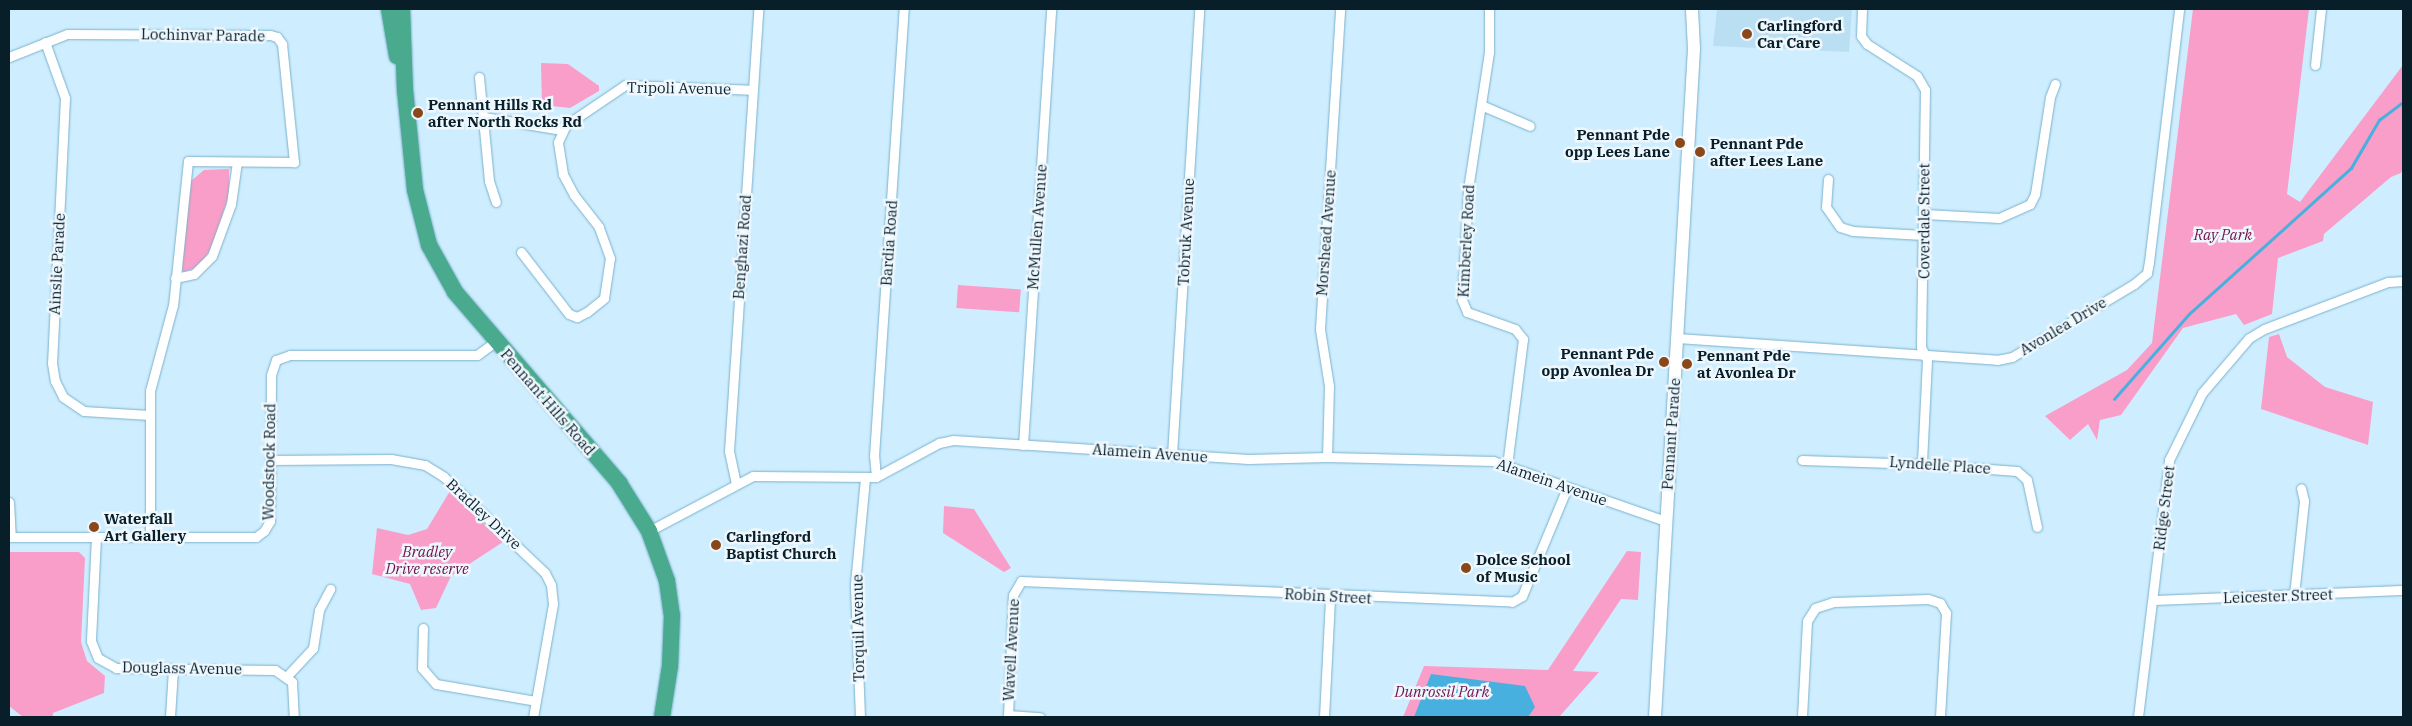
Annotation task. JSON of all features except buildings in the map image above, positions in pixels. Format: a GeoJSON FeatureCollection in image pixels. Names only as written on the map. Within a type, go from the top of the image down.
{"type":"FeatureCollection","features":[{"type":"Feature","properties":{"kind":"highway","name":"Pennant Hills Road"},"geometry":{"type":"LineString","coordinates":[[389,9],[405,90]]}},
{"type":"Feature","properties":{"kind":"highway","name":"Pennant Hills Road"},"geometry":{"type":"LineString","coordinates":[[402,9],[405,90],[415,190],[429,245],[455,292],[619,484],[649,531],[667,581],[672,615],[670,666],[662,717]]}},
{"type":"Feature","properties":{"kind":"street","name":"Benghazi Road"},"geometry":{"type":"LineString","coordinates":[[736,484],[729,451],[758,9]]}},
{"type":"Feature","properties":{"kind":"street","name":"Bardia Road"},"geometry":{"type":"LineString","coordinates":[[876,477],[874,456],[904,9]]}},
{"type":"Feature","properties":{"kind":"street","name":"McMullen Avenue"},"geometry":{"type":"LineString","coordinates":[[1023,445],[1051,9]]}},
{"type":"Feature","properties":{"kind":"street","name":"Tobruk Avenue"},"geometry":{"type":"LineString","coordinates":[[1172,455],[1199,9]]}},
{"type":"Feature","properties":{"kind":"street","name":"Morshead Avenue"},"geometry":{"type":"LineString","coordinates":[[1327,457],[1329,386],[1320,329],[1340,9]]}},
{"type":"Feature","properties":{"kind":"street","name":"Kimberley Road"},"geometry":{"type":"LineString","coordinates":[[1489,9],[1489,49],[1469,185],[1462,304],[1470,314],[1515,329],[1522,338],[1507,466]]}},
{"type":"Feature","properties":{"kind":"street","name":"Pennant Parade"},"geometry":{"type":"LineString","coordinates":[[1655,717],[1695,32],[1692,9]]}},
{"type":"Feature","properties":{"kind":"street","name":"Pennant Parade"},"geometry":{"type":"LineString","coordinates":[[1695,32],[1701,9]]}},
{"type":"Feature","properties":{"kind":"street","name":"Coverdale Street"},"geometry":{"type":"LineString","coordinates":[[1862,9],[1861,36],[1867,44],[1917,76],[1924,87],[1925,214],[1921,347],[1927,360],[1922,464]]}},
{"type":"Feature","properties":{"kind":"street","name":"Avonlea Drive"},"geometry":{"type":"LineString","coordinates":[[1677,338],[1925,353],[1997,360],[2012,357],[2148,273],[2179,9]]}},
{"type":"Feature","properties":{"kind":"street"},"geometry":{"type":"LineString","coordinates":[[2315,65],[2321,9]]}},
{"type":"Feature","properties":{"kind":"street","name":"Lochinvar Parade"},"geometry":{"type":"LineString","coordinates":[[9,57],[67,34],[277,37],[283,46],[294,162],[188,161],[172,309],[151,388],[148,415],[150,537]]}},
{"type":"Feature","properties":{"kind":"street","name":"Ainslie Parade"},"geometry":{"type":"LineString","coordinates":[[45,42],[64,98],[52,363],[55,382],[63,397],[84,411],[148,415]]}},
{"type":"Feature","properties":{"kind":"street"},"geometry":{"type":"LineString","coordinates":[[479,77],[489,181],[496,202]]}},
{"type":"Feature","properties":{"kind":"street"},"geometry":{"type":"LineString","coordinates":[[1925,214],[1999,218],[2030,204],[2036,194],[2050,97],[2055,84]]}},
{"type":"Feature","properties":{"kind":"street","name":"Tripoli Avenue"},"geometry":{"type":"LineString","coordinates":[[562,130],[571,120],[625,85],[753,90]]}},
{"type":"Feature","properties":{"kind":"street"},"geometry":{"type":"LineString","coordinates":[[1481,105],[1530,126]]}},
{"type":"Feature","properties":{"kind":"street"},"geometry":{"type":"LineString","coordinates":[[484,117],[536,128],[550,126],[562,130],[558,150],[563,174],[574,195],[599,227],[609,251],[610,272],[604,298],[581,315],[571,316],[521,252]]}},
{"type":"Feature","properties":{"kind":"street"},"geometry":{"type":"LineString","coordinates":[[175,278],[194,274],[212,256],[231,204],[237,162]]}},
{"type":"Feature","properties":{"kind":"street"},"geometry":{"type":"LineString","coordinates":[[1828,178],[1826,207],[1840,227],[1853,231],[1924,235]]}},
{"type":"Feature","properties":{"kind":"street","name":"Ridge Street"},"geometry":{"type":"LineString","coordinates":[[2138,717],[2169,460],[2202,393],[2248,338],[2264,329],[2388,282],[2403,281]]}},
{"type":"Feature","properties":{"kind":"street","name":"Woodstock Road"},"geometry":{"type":"LineString","coordinates":[[10,537],[249,539],[259,536],[270,520],[270,375],[274,364],[282,356],[477,355],[496,341]]}},
{"type":"Feature","properties":{"kind":"street","name":"Alamein Avenue"},"geometry":{"type":"LineString","coordinates":[[649,531],[736,484],[762,475],[865,479],[876,477],[948,440],[1248,459],[1327,457],[1493,461],[1665,521]]}},
{"type":"Feature","properties":{"kind":"street","name":"Bradley Drive"},"geometry":{"type":"LineString","coordinates":[[270,460],[391,459],[425,466],[444,477],[549,579],[553,604],[533,717]]}},
{"type":"Feature","properties":{"kind":"street","name":"Lyndelle Place"},"geometry":{"type":"LineString","coordinates":[[1802,460],[1922,464],[2020,473],[2028,484],[2037,527]]}},
{"type":"Feature","properties":{"kind":"street","name":"Torquil Avenue"},"geometry":{"type":"LineString","coordinates":[[860,717],[855,584],[860,550],[865,479]]}},
{"type":"Feature","properties":{"kind":"street","name":"Robin Street"},"geometry":{"type":"LineString","coordinates":[[1017,584],[1028,580],[1330,596],[1512,602],[1522,596],[1567,488]]}},
{"type":"Feature","properties":{"kind":"street"},"geometry":{"type":"LineString","coordinates":[[2294,595],[2304,501],[2301,488]]}},
{"type":"Feature","properties":{"kind":"street"},"geometry":{"type":"LineString","coordinates":[[9,502],[10,537]]}},
{"type":"Feature","properties":{"kind":"street","name":"Douglass Avenue"},"geometry":{"type":"LineString","coordinates":[[96,537],[91,641],[95,653],[106,664],[116,668],[269,669],[287,676]]}},
{"type":"Feature","properties":{"kind":"street","name":"Wavell Avenue"},"geometry":{"type":"LineString","coordinates":[[1008,716],[1013,595],[1017,584]]}},
{"type":"Feature","properties":{"kind":"street"},"geometry":{"type":"LineString","coordinates":[[294,717],[294,689],[287,676],[313,648],[318,610],[330,589]]}},
{"type":"Feature","properties":{"kind":"street","name":"Leicester Street"},"geometry":{"type":"LineString","coordinates":[[2152,600],[2403,590]]}},
{"type":"Feature","properties":{"kind":"street"},"geometry":{"type":"LineString","coordinates":[[1324,717],[1330,596]]}},
{"type":"Feature","properties":{"kind":"street"},"geometry":{"type":"LineString","coordinates":[[1802,717],[1807,621],[1815,608],[1833,602],[1928,599],[1940,603],[1946,613],[1940,717]]}},
{"type":"Feature","properties":{"kind":"street"},"geometry":{"type":"LineString","coordinates":[[423,628],[422,668],[436,684],[536,701]]}},
{"type":"Feature","properties":{"kind":"street"},"geometry":{"type":"LineString","coordinates":[[170,717],[172,669]]}},
{"type":"Feature","properties":{"kind":"street"},"geometry":{"type":"LineString","coordinates":[[1008,716],[1040,717]]}},
{"type":"Feature","properties":{"kind":"shaded area"},"geometry":{"type":"Polygon","coordinates":[[[1717,9],[1852,9],[1849,52],[1713,46],[1717,9]]]}},
{"type":"Feature","properties":{"kind":"green space","name":"Ray Park"},"geometry":{"type":"Polygon","coordinates":[[[2193,9],[2309,9],[2287,194],[2300,202],[2403,65],[2403,167],[2401,173],[2391,177],[2324,234],[2323,241],[2278,258],[2272,314],[2244,325],[2236,314],[2183,328],[2121,415],[2100,420],[2097,440],[2088,424],[2070,440],[2045,416],[2127,370],[2152,343],[2193,9]]]}},
{"type":"Feature","properties":{"kind":"green space"},"geometry":{"type":"Polygon","coordinates":[[[541,63],[568,64],[599,86],[599,91],[570,108],[542,105],[541,63]]]}},
{"type":"Feature","properties":{"kind":"green space"},"geometry":{"type":"Polygon","coordinates":[[[229,169],[229,194],[213,245],[200,266],[184,272],[180,267],[191,181],[204,170],[229,169]]]}},
{"type":"Feature","properties":{"kind":"green space"},"geometry":{"type":"Polygon","coordinates":[[[958,285],[1021,289],[1019,312],[956,308],[958,285]]]}},
{"type":"Feature","properties":{"kind":"green space"},"geometry":{"type":"Polygon","coordinates":[[[2279,334],[2287,357],[2325,387],[2373,402],[2368,445],[2261,409],[2269,337],[2279,334]]]}},
{"type":"Feature","properties":{"kind":"green space","name":"Bradley Drive reserve"},"geometry":{"type":"Polygon","coordinates":[[[450,491],[503,542],[451,576],[436,608],[421,610],[410,584],[372,574],[377,528],[408,535],[427,529],[450,491]]]}},
{"type":"Feature","properties":{"kind":"green space"},"geometry":{"type":"Polygon","coordinates":[[[944,506],[974,509],[1011,568],[1004,572],[943,533],[944,506]]]}},
{"type":"Feature","properties":{"kind":"green space","name":"Dunrossil Park"},"geometry":{"type":"Polygon","coordinates":[[[1627,551],[1641,552],[1638,600],[1621,599],[1573,671],[1599,672],[1559,717],[1403,717],[1424,666],[1548,670],[1627,551]]]}},
{"type":"Feature","properties":{"kind":"green space"},"geometry":{"type":"Polygon","coordinates":[[[9,552],[79,552],[85,558],[81,642],[87,661],[105,676],[104,693],[53,713],[53,717],[23,717],[9,706],[9,552]]]}},
{"type":"Feature","properties":{"kind":"water"},"geometry":{"type":"Polygon","coordinates":[[[1431,674],[1525,686],[1535,707],[1528,717],[1414,717],[1431,674]]]}},
{"type":"Feature","properties":{"kind":"waterway"},"geometry":{"type":"LineString","coordinates":[[2114,399],[2189,314],[2351,168],[2379,120],[2403,102]]}},
{"type":"Feature","properties":{"kind":"waterway"},"geometry":{"type":"LineString","coordinates":[[1417,692],[1425,695]]}},
{"type":"Feature","properties":{"kind":"place","name":"Carlingford Car Care"},"geometry":{"type":"Point","coordinates":[1747,34]}},
{"type":"Feature","properties":{"kind":"place","name":"Pennant Hills Rd after North Rocks Rd"},"geometry":{"type":"Point","coordinates":[418,113]}},
{"type":"Feature","properties":{"kind":"place","name":"Pennant Pde opp Lees Lane"},"geometry":{"type":"Point","coordinates":[1680,143]}},
{"type":"Feature","properties":{"kind":"place","name":"Pennant Pde after Lees Lane"},"geometry":{"type":"Point","coordinates":[1700,152]}},
{"type":"Feature","properties":{"kind":"place","name":"Pennant Pde opp Avonlea Dr"},"geometry":{"type":"Point","coordinates":[1664,362]}},
{"type":"Feature","properties":{"kind":"place","name":"Pennant Pde at Avonlea Dr"},"geometry":{"type":"Point","coordinates":[1687,364]}},
{"type":"Feature","properties":{"kind":"place","name":"Waterfall Art Gallery"},"geometry":{"type":"Point","coordinates":[94,527]}},
{"type":"Feature","properties":{"kind":"place","name":"Carlingford Baptist Church"},"geometry":{"type":"Point","coordinates":[716,545]}},
{"type":"Feature","properties":{"kind":"place","name":"Dolce School of Music"},"geometry":{"type":"Point","coordinates":[1466,568]}}]}
